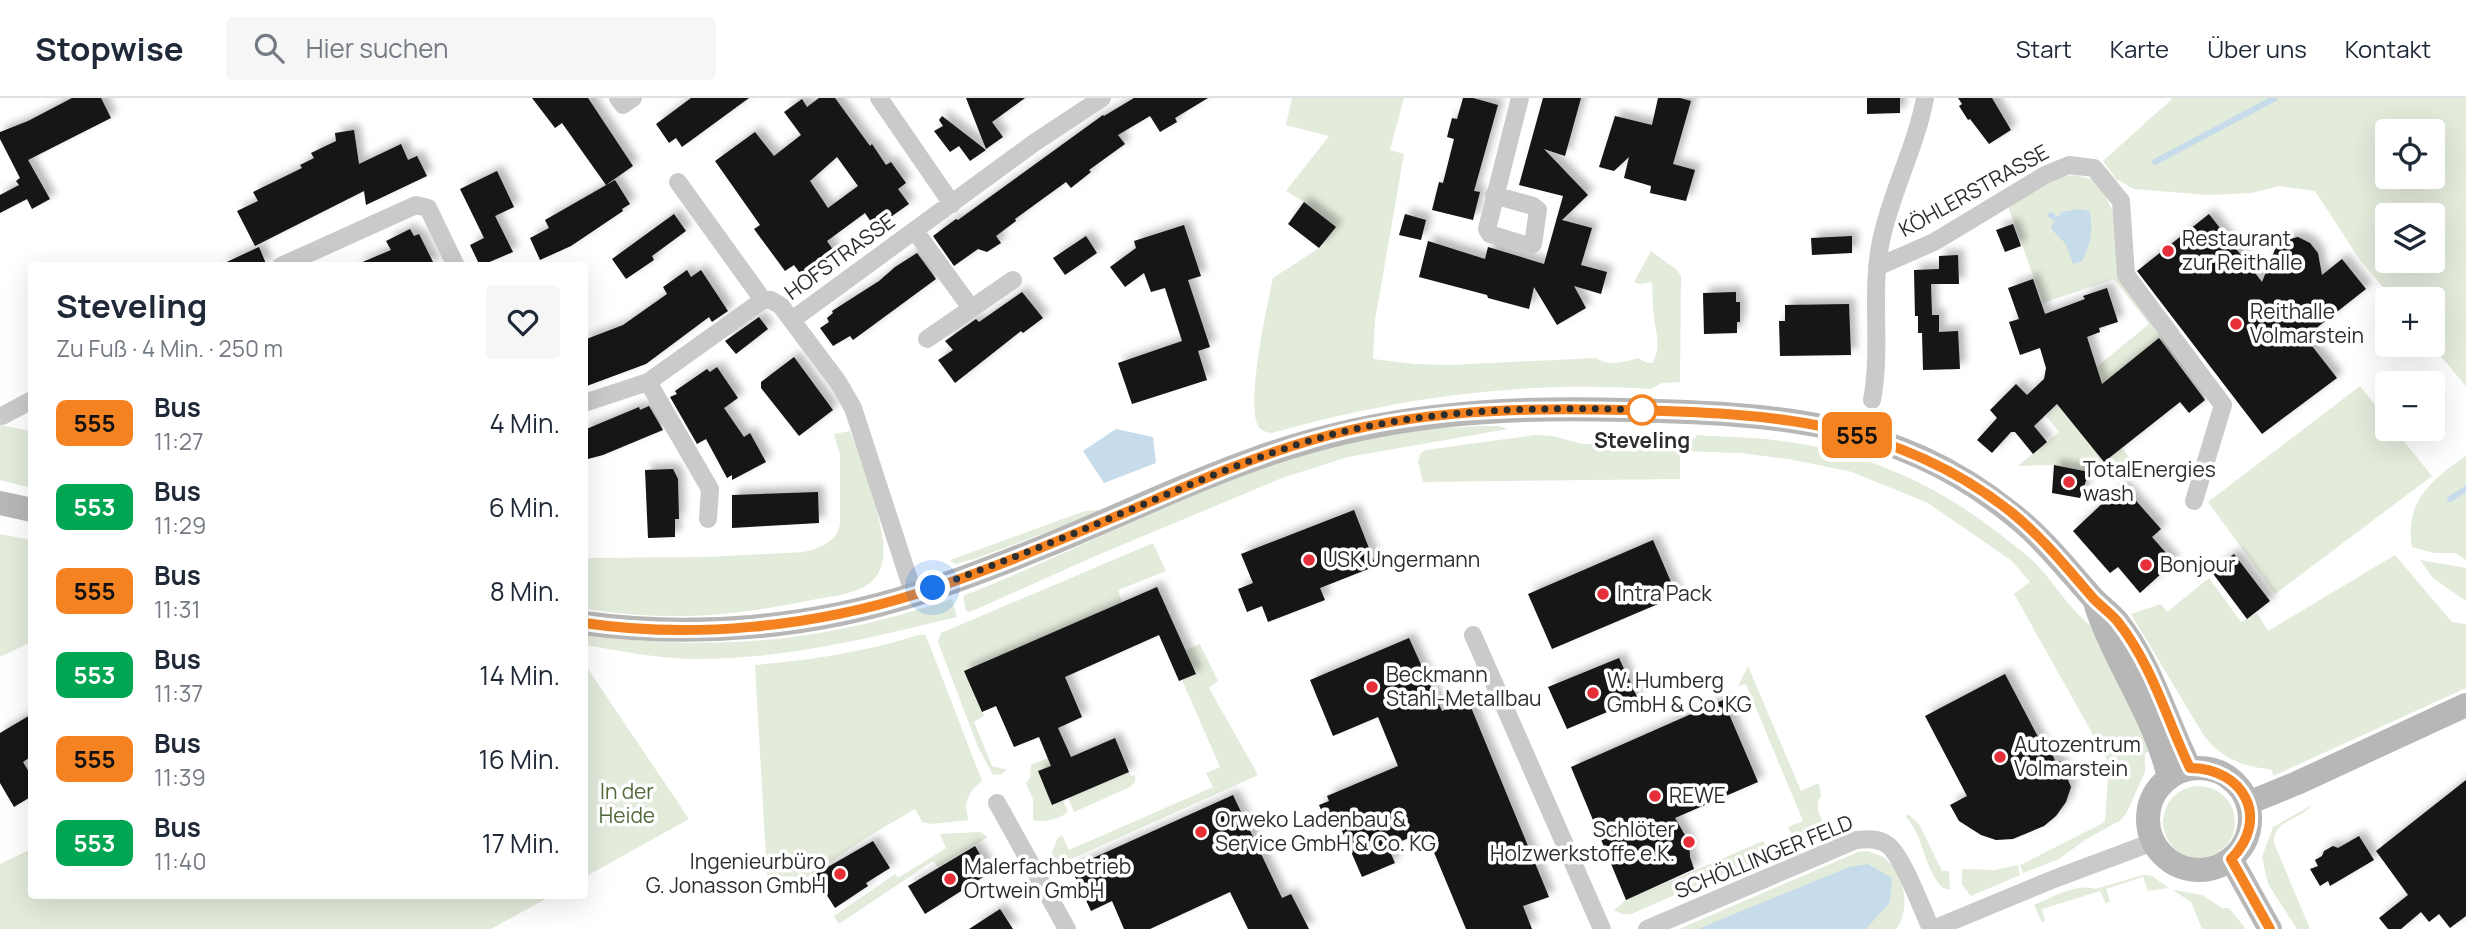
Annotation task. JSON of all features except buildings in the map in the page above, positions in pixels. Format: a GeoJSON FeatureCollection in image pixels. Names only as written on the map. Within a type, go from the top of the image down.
{"type":"FeatureCollection","features":[{"type":"Feature","properties":{"kind":"main road"},"geometry":{"type":"LineString","coordinates":[[588,623],[669,630],[741,628],[848,611],[914,595],[1043,547],[1250,460],[1364,427],[1424,417],[1486,411],[1561,408],[1757,415],[1832,427],[1899,447],[1971,483],[2013,514],[2051,549],[2094,599],[2117,620],[2159,695],[2179,773]]}},
{"type":"Feature","properties":{"kind":"main road"},"geometry":{"type":"LineString","coordinates":[[0,503],[28,509]]}},
{"type":"Feature","properties":{"kind":"main road"},"geometry":{"type":"LineString","coordinates":[[2248,803],[2298,783],[2466,705]]}},
{"type":"Feature","properties":{"kind":"main road"},"geometry":{"type":"LineString","coordinates":[[2209,769],[2229,778],[2237,785],[2248,803],[2250,816],[2246,838],[2231,859],[2212,869],[2191,870],[2168,860],[2153,842],[2148,827],[2150,807],[2159,787],[2179,773],[2209,769]]}},
{"type":"Feature","properties":{"kind":"main road"},"geometry":{"type":"LineString","coordinates":[[2231,859],[2270,929]]}},
{"type":"Feature","properties":{"kind":"street"},"geometry":{"type":"LineString","coordinates":[[879,98],[952,204]]}},
{"type":"Feature","properties":{"kind":"street","name":"HOFSTRASSE"},"geometry":{"type":"LineString","coordinates":[[792,320],[1034,143],[1102,98]]}},
{"type":"Feature","properties":{"kind":"street"},"geometry":{"type":"LineString","coordinates":[[1494,195],[1520,98]]}},
{"type":"Feature","properties":{"kind":"street","name":"KÖHLERSTRASSE"},"geometry":{"type":"LineString","coordinates":[[1872,400],[1876,363],[1877,267],[1881,239],[1914,144],[1925,98]]}},
{"type":"Feature","properties":{"kind":"street","name":"KÖHLERSTRASSE"},"geometry":{"type":"LineString","coordinates":[[1877,267],[1934,242],[2045,175],[2069,165],[2094,169],[2121,201],[2126,275],[2223,405],[2194,501]]}},
{"type":"Feature","properties":{"kind":"street"},"geometry":{"type":"LineString","coordinates":[[678,182],[763,300]]}},
{"type":"Feature","properties":{"kind":"street"},"geometry":{"type":"LineString","coordinates":[[290,262],[416,205],[428,208],[454,262]]}},
{"type":"Feature","properties":{"kind":"street","name":"HOFSTRASSE"},"geometry":{"type":"LineString","coordinates":[[915,231],[971,308]]}},
{"type":"Feature","properties":{"kind":"street"},"geometry":{"type":"LineString","coordinates":[[927,339],[1013,280]]}},
{"type":"Feature","properties":{"kind":"street"},"geometry":{"type":"LineString","coordinates":[[588,402],[648,382],[763,300],[771,300],[781,306],[792,320],[838,382],[853,408],[914,595]]}},
{"type":"Feature","properties":{"kind":"street"},"geometry":{"type":"LineString","coordinates":[[648,382],[710,489],[708,519]]}},
{"type":"Feature","properties":{"kind":"street"},"geometry":{"type":"LineString","coordinates":[[2,416],[28,402]]}},
{"type":"Feature","properties":{"kind":"street"},"geometry":{"type":"LineString","coordinates":[[1473,635],[1602,929]]}},
{"type":"Feature","properties":{"kind":"street"},"geometry":{"type":"LineString","coordinates":[[997,803],[1067,929]]}},
{"type":"Feature","properties":{"kind":"street","name":"SCHÖLLINGER FELD"},"geometry":{"type":"LineString","coordinates":[[1647,929],[1856,840],[1880,840],[1897,854],[1932,929],[2153,842]]}},
{"type":"Feature","properties":{"kind":"green space"},"geometry":{"type":"Polygon","coordinates":[[[1292,98],[1404,98],[1390,150],[1404,154],[1375,320],[1373,359],[1449,365],[1596,358],[1612,363],[1638,358],[1652,363],[1658,346],[1652,282],[1634,282],[1651,251],[1681,276],[1680,382],[1662,383],[1651,389],[1555,387],[1460,394],[1365,410],[1272,433],[1261,429],[1255,414],[1254,397],[1262,331],[1273,278],[1319,248],[1335,227],[1286,191],[1329,136],[1286,125],[1292,98]]]}},
{"type":"Feature","properties":{"kind":"green space"},"geometry":{"type":"Polygon","coordinates":[[[2173,98],[2466,98],[2466,386],[2441,357],[2445,357],[2445,287],[2383,287],[2360,260],[2315,191],[2279,186],[2252,193],[2208,195],[2134,189],[2116,179],[2103,161],[2173,98]]]}},
{"type":"Feature","properties":{"kind":"green space"},"geometry":{"type":"Polygon","coordinates":[[[2075,175],[2091,179],[2102,188],[2113,212],[2120,277],[2208,398],[2159,339],[2065,413],[2104,462],[2122,448],[2134,464],[2120,478],[2053,465],[2018,466],[2059,432],[2046,416],[2075,385],[2149,324],[2114,279],[2043,303],[2008,206],[2059,177],[2075,175]]]}},
{"type":"Feature","properties":{"kind":"green space"},"geometry":{"type":"Polygon","coordinates":[[[2360,386],[2375,405],[2375,441],[2404,441],[2432,476],[2275,594],[2208,502],[2360,386]]]}},
{"type":"Feature","properties":{"kind":"green space"},"geometry":{"type":"Polygon","coordinates":[[[0,425],[28,430],[28,487],[0,480],[0,425]]]}},
{"type":"Feature","properties":{"kind":"green space"},"geometry":{"type":"Polygon","coordinates":[[[1479,426],[1508,429],[1348,457],[1282,478],[970,612],[966,611],[963,596],[1228,481],[1337,445],[1394,433],[1479,426]]]}},
{"type":"Feature","properties":{"kind":"green space"},"geometry":{"type":"Polygon","coordinates":[[[850,431],[878,517],[884,551],[878,573],[867,585],[837,596],[725,614],[658,616],[588,609],[588,558],[708,557],[804,552],[832,540],[840,524],[840,455],[834,434],[850,431]]]}},
{"type":"Feature","properties":{"kind":"green space"},"geometry":{"type":"Polygon","coordinates":[[[1535,435],[1553,436],[1582,444],[1619,445],[1619,451],[1635,451],[1636,447],[1696,438],[1696,435],[1782,441],[1812,446],[1870,462],[1898,473],[1977,517],[2030,558],[2091,626],[2155,749],[2145,753],[2145,772],[2127,812],[2121,820],[2085,840],[2059,859],[2023,873],[2020,865],[2105,822],[2109,763],[2014,594],[2030,582],[2012,561],[1928,503],[1852,472],[1789,459],[1740,453],[1680,451],[1680,479],[1423,482],[1418,461],[1421,453],[1426,450],[1535,435]]]}},
{"type":"Feature","properties":{"kind":"green space"},"geometry":{"type":"Polygon","coordinates":[[[2466,456],[2466,560],[2455,553],[2434,553],[2412,547],[2412,517],[2423,493],[2466,456]]]}},
{"type":"Feature","properties":{"kind":"green space"},"geometry":{"type":"Polygon","coordinates":[[[1099,510],[978,558],[955,564],[950,560],[1085,511],[1099,510]]]}},
{"type":"Feature","properties":{"kind":"green space"},"geometry":{"type":"Polygon","coordinates":[[[0,534],[28,539],[28,643],[0,657],[0,534]]]}},
{"type":"Feature","properties":{"kind":"green space"},"geometry":{"type":"Polygon","coordinates":[[[1153,543],[1166,571],[1118,590],[1122,602],[965,671],[984,716],[974,722],[992,766],[1007,770],[993,775],[978,747],[938,642],[941,633],[1153,543]]]}},
{"type":"Feature","properties":{"kind":"green space"},"geometry":{"type":"Polygon","coordinates":[[[2395,555],[2452,622],[2466,624],[2466,688],[2273,776],[2272,770],[2230,759],[2209,742],[2131,614],[2161,604],[2167,612],[2209,578],[2241,622],[2257,613],[2268,631],[2395,555]]]}},
{"type":"Feature","properties":{"kind":"green space"},"geometry":{"type":"Polygon","coordinates":[[[2420,560],[2466,568],[2466,601],[2433,578],[2420,560]]]}},
{"type":"Feature","properties":{"kind":"green space"},"geometry":{"type":"Polygon","coordinates":[[[952,599],[957,617],[858,640],[759,656],[691,659],[651,656],[588,646],[588,635],[681,643],[770,639],[814,634],[904,614],[952,599]]]}},
{"type":"Feature","properties":{"kind":"green space"},"geometry":{"type":"Polygon","coordinates":[[[925,635],[928,641],[982,781],[968,798],[966,808],[969,820],[931,824],[922,822],[915,809],[808,877],[767,876],[755,665],[838,654],[925,635]]]}},
{"type":"Feature","properties":{"kind":"green space"},"geometry":{"type":"Polygon","coordinates":[[[1200,644],[1218,681],[1209,688],[1258,775],[1056,866],[1051,856],[1057,839],[1062,835],[1069,850],[1213,787],[1206,773],[1220,767],[1182,680],[1195,674],[1185,650],[1200,644]]]}},
{"type":"Feature","properties":{"kind":"green space"},"geometry":{"type":"Polygon","coordinates":[[[1748,666],[1801,791],[1819,783],[1821,796],[1818,808],[1826,830],[1801,840],[1790,832],[1788,827],[1803,821],[1746,684],[1738,686],[1748,666]]]}},
{"type":"Feature","properties":{"kind":"green space","name":"In der Heide"},"geometry":{"type":"Polygon","coordinates":[[[588,669],[689,819],[588,875],[588,669]]]}},
{"type":"Feature","properties":{"kind":"green space"},"geometry":{"type":"Polygon","coordinates":[[[1048,758],[1051,766],[1039,771],[1063,800],[1068,812],[1052,820],[1033,820],[1033,799],[1026,783],[1030,778],[1031,765],[1048,758]]]}},
{"type":"Feature","properties":{"kind":"green space"},"geometry":{"type":"Polygon","coordinates":[[[1129,772],[1131,776],[1135,775],[1135,782],[1130,787],[1074,812],[1068,798],[1129,772]]]}},
{"type":"Feature","properties":{"kind":"green space"},"geometry":{"type":"Polygon","coordinates":[[[2199,786],[2219,792],[2229,802],[2235,822],[2229,842],[2219,852],[2199,858],[2179,852],[2169,842],[2163,822],[2169,802],[2179,792],[2199,786]]]}},
{"type":"Feature","properties":{"kind":"green space"},"geometry":{"type":"Polygon","coordinates":[[[2312,805],[2278,829],[2274,843],[2310,929],[2297,929],[2268,884],[2262,857],[2273,827],[2312,805]]]}},
{"type":"Feature","properties":{"kind":"green space"},"geometry":{"type":"Polygon","coordinates":[[[1908,814],[1919,824],[1942,871],[1949,871],[1950,890],[1943,888],[1932,872],[1917,834],[1906,817],[1908,814]]]}},
{"type":"Feature","properties":{"kind":"green space"},"geometry":{"type":"Polygon","coordinates":[[[980,832],[988,837],[938,867],[933,861],[839,924],[834,916],[895,874],[898,878],[946,848],[940,834],[980,832]]]}},
{"type":"Feature","properties":{"kind":"green space"},"geometry":{"type":"Polygon","coordinates":[[[1763,841],[1769,851],[1768,855],[1631,914],[1614,910],[1626,900],[1763,841]]]}},
{"type":"Feature","properties":{"kind":"green space"},"geometry":{"type":"Polygon","coordinates":[[[28,850],[28,899],[546,899],[491,929],[0,929],[0,864],[28,850]]]}},
{"type":"Feature","properties":{"kind":"green space"},"geometry":{"type":"Polygon","coordinates":[[[1866,851],[1887,860],[1902,884],[1903,912],[1896,929],[1679,929],[1858,852],[1866,851]]]}},
{"type":"Feature","properties":{"kind":"green space"},"geometry":{"type":"Polygon","coordinates":[[[2018,865],[2020,875],[1971,896],[1962,885],[1962,869],[1995,870],[2018,865]]]}},
{"type":"Feature","properties":{"kind":"green space"},"geometry":{"type":"Polygon","coordinates":[[[2143,875],[2152,876],[2169,888],[2148,891],[2143,877],[2106,889],[2110,901],[2106,904],[2100,891],[2042,909],[2045,921],[2042,922],[2034,905],[2072,890],[2095,889],[2143,875]]]}},
{"type":"Feature","properties":{"kind":"green space"},"geometry":{"type":"Polygon","coordinates":[[[2175,890],[2202,895],[2222,908],[2229,908],[2246,929],[2202,929],[2191,902],[2175,890]]]}},
{"type":"Feature","properties":{"kind":"water"},"geometry":{"type":"Polygon","coordinates":[[[2078,209],[2090,211],[2091,231],[2082,261],[2073,264],[2066,244],[2051,226],[2062,212],[2078,209]]]}},
{"type":"Feature","properties":{"kind":"water"},"geometry":{"type":"Polygon","coordinates":[[[1116,429],[1153,437],[1156,463],[1104,483],[1083,451],[1116,429]]]}},
{"type":"Feature","properties":{"kind":"water"},"geometry":{"type":"Polygon","coordinates":[[[1868,864],[1892,878],[1890,902],[1866,929],[1698,929],[1849,867],[1868,864]]]}},
{"type":"Feature","properties":{"kind":"waterway"},"geometry":{"type":"LineString","coordinates":[[2155,162],[2275,98]]}},
{"type":"Feature","properties":{"kind":"waterway"},"geometry":{"type":"LineString","coordinates":[[2051,215],[2056,219]]}},
{"type":"Feature","properties":{"kind":"waterway"},"geometry":{"type":"LineString","coordinates":[[2450,499],[2466,489]]}},
{"type":"Feature","properties":{"kind":"bus line","name":"555"},"geometry":{"type":"LineString","coordinates":[[588,624],[700,631],[741,628],[848,611],[914,595],[1043,547],[1250,460],[1364,427],[1459,413],[1561,408],[1689,411],[1784,418],[1832,427],[1899,447],[1930,461],[1971,483],[2013,514],[2051,549],[2094,599],[2117,620],[2159,695],[2190,768],[2219,772],[2237,785],[2244,795],[2250,816],[2249,830],[2240,850],[2231,859],[2270,929]]}},
{"type":"Feature","properties":{"kind":"place","name":"Restaurant zur Reithalle"},"geometry":{"type":"Point","coordinates":[2168,251]}},
{"type":"Feature","properties":{"kind":"place","name":"Reithalle Volmarstein"},"geometry":{"type":"Point","coordinates":[2236,324]}},
{"type":"Feature","properties":{"kind":"place","name":"Steveling"},"geometry":{"type":"Point","coordinates":[1642,410]}},
{"type":"Feature","properties":{"kind":"place","name":"TotalEnergies wash"},"geometry":{"type":"Point","coordinates":[2069,482]}},
{"type":"Feature","properties":{"kind":"place","name":"USK Ungermann"},"geometry":{"type":"Point","coordinates":[1309,560]}},
{"type":"Feature","properties":{"kind":"place","name":"Bonjour"},"geometry":{"type":"Point","coordinates":[2146,565]}},
{"type":"Feature","properties":{"kind":"place","name":"Intra Pack"},"geometry":{"type":"Point","coordinates":[1603,594]}},
{"type":"Feature","properties":{"kind":"place","name":"Beckmann Stahl-Metallbau"},"geometry":{"type":"Point","coordinates":[1372,687]}},
{"type":"Feature","properties":{"kind":"place","name":"W. Humberg GmbH & Co. KG"},"geometry":{"type":"Point","coordinates":[1593,693]}},
{"type":"Feature","properties":{"kind":"place","name":"Autozentrum Volmarstein"},"geometry":{"type":"Point","coordinates":[2000,757]}},
{"type":"Feature","properties":{"kind":"place","name":"REWE"},"geometry":{"type":"Point","coordinates":[1655,796]}},
{"type":"Feature","properties":{"kind":"place","name":"Orweko Ladenbau & Service GmbH & Co. KG"},"geometry":{"type":"Point","coordinates":[1201,832]}},
{"type":"Feature","properties":{"kind":"place","name":"Schlöter Holzwerkstoffe e.K."},"geometry":{"type":"Point","coordinates":[1689,842]}},
{"type":"Feature","properties":{"kind":"place","name":"Ingenieurbüro G. Jonasson GmbH"},"geometry":{"type":"Point","coordinates":[840,874]}},
{"type":"Feature","properties":{"kind":"place","name":"Malerfachbetrieb Ortwein GmbH"},"geometry":{"type":"Point","coordinates":[950,879]}},
{"type":"Feature","properties":{"kind":"route"},"geometry":{"type":"LineString","coordinates":[[933,588],[1043,547],[1250,460],[1312,440],[1364,427],[1459,413],[1561,408],[1645,410],[1642,410]]}}]}
